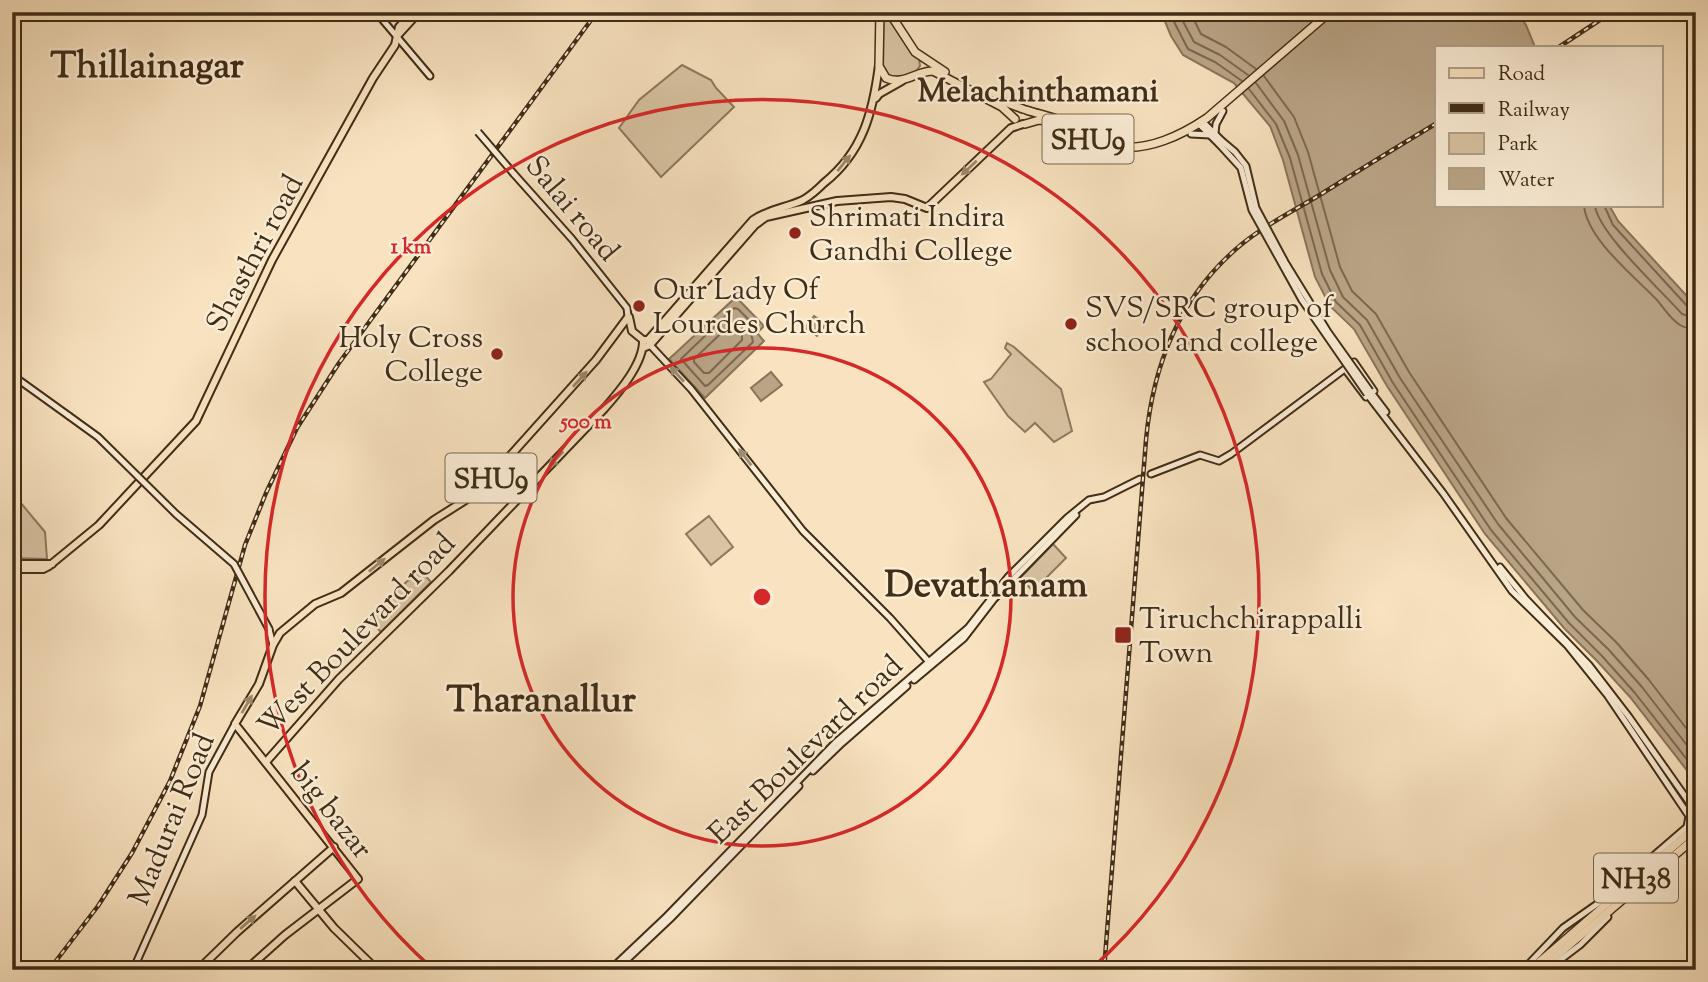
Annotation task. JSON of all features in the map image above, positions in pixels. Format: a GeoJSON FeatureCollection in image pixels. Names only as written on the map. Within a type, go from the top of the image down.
{"type":"FeatureCollection","features":[{"type":"Feature","properties":{"kind":"highway"},"geometry":{"type":"LineString","coordinates":[[880,12],[879,63],[882,74],[887,78],[895,82],[927,71],[939,74],[1002,107],[1015,119]]}},
{"type":"Feature","properties":{"kind":"highway"},"geometry":{"type":"LineString","coordinates":[[889,12],[921,60],[918,72],[906,79]]}},
{"type":"Feature","properties":{"kind":"highway","name":"SHU9"},"geometry":{"type":"LineString","coordinates":[[1202,125],[1157,144],[1114,146],[1053,118],[1024,110],[1016,112],[1015,119],[1024,124],[1039,120],[1052,121],[1113,149],[1142,149],[1191,134],[1220,113],[1330,12]]}},
{"type":"Feature","properties":{"kind":"highway"},"geometry":{"type":"LineString","coordinates":[[880,23],[883,16],[888,16],[898,27]]}},
{"type":"Feature","properties":{"kind":"highway"},"geometry":{"type":"LineString","coordinates":[[915,52],[942,71],[1011,107],[1024,110]]}},
{"type":"Feature","properties":{"kind":"highway","name":"SHU9"},"geometry":{"type":"LineString","coordinates":[[1024,110],[1030,118],[1024,124]]}},
{"type":"Feature","properties":{"kind":"highway","name":"NH38"},"geometry":{"type":"LineString","coordinates":[[1540,970],[1696,827]]}},
{"type":"Feature","properties":{"kind":"highway","name":"NH38"},"geometry":{"type":"LineString","coordinates":[[1530,970],[1696,839]]}},
{"type":"Feature","properties":{"kind":"main road"},"geometry":{"type":"LineString","coordinates":[[376,12],[430,76]]}},
{"type":"Feature","properties":{"kind":"main road"},"geometry":{"type":"LineString","coordinates":[[397,37],[399,27],[413,12]]}},
{"type":"Feature","properties":{"kind":"main road"},"geometry":{"type":"LineString","coordinates":[[397,37],[419,12]]}},
{"type":"Feature","properties":{"kind":"main road","name":"Shasthri road"},"geometry":{"type":"LineString","coordinates":[[12,566],[52,564],[99,525],[196,421],[272,260],[373,78],[395,45],[397,37]]}},
{"type":"Feature","properties":{"kind":"main road"},"geometry":{"type":"LineString","coordinates":[[875,101],[879,63]]}},
{"type":"Feature","properties":{"kind":"main road"},"geometry":{"type":"LineString","coordinates":[[791,206],[823,184],[850,155],[860,141],[879,94],[906,79]]}},
{"type":"Feature","properties":{"kind":"main road"},"geometry":{"type":"LineString","coordinates":[[1213,135],[1220,113]]}},
{"type":"Feature","properties":{"kind":"main road","name":"SHU9"},"geometry":{"type":"LineString","coordinates":[[1012,128],[1015,119]]}},
{"type":"Feature","properties":{"kind":"main road","name":"SHU9"},"geometry":{"type":"LineString","coordinates":[[643,340],[648,340],[655,333],[753,220],[763,213],[791,206],[891,197],[905,199],[927,208],[1012,128],[1024,124]]}},
{"type":"Feature","properties":{"kind":"main road"},"geometry":{"type":"LineString","coordinates":[[1202,125],[1241,168],[1252,210],[1308,309],[1507,578],[1581,661],[1625,719],[1687,811],[1687,827],[1600,902],[1547,970]]}},
{"type":"Feature","properties":{"kind":"main road","name":"Salai road"},"geometry":{"type":"LineString","coordinates":[[478,132],[572,239],[627,307],[628,317]]}},
{"type":"Feature","properties":{"kind":"main road"},"geometry":{"type":"LineString","coordinates":[[1191,134],[1213,135]]}},
{"type":"Feature","properties":{"kind":"main road","name":"SHU9"},"geometry":{"type":"LineString","coordinates":[[646,346],[755,225],[791,206]]}},
{"type":"Feature","properties":{"kind":"main road"},"geometry":{"type":"LineString","coordinates":[[628,317],[632,331],[691,389],[786,511],[929,662]]}},
{"type":"Feature","properties":{"kind":"main road","name":"SHU9"},"geometry":{"type":"LineString","coordinates":[[235,724],[262,677],[280,633],[315,604],[341,593],[485,484],[617,334],[628,317]]}},
{"type":"Feature","properties":{"kind":"main road"},"geometry":{"type":"LineString","coordinates":[[617,334],[632,331]]}},
{"type":"Feature","properties":{"kind":"main road","name":"West Boulevard road"},"geometry":{"type":"LineString","coordinates":[[266,762],[339,679],[449,571],[604,409],[626,384],[646,346]]}},
{"type":"Feature","properties":{"kind":"main road"},"geometry":{"type":"LineString","coordinates":[[1151,474],[1197,455],[1207,455],[1219,461],[1354,362],[1374,391],[1373,399]]}},
{"type":"Feature","properties":{"kind":"main road"},"geometry":{"type":"LineString","coordinates":[[1345,369],[1366,397],[1373,399]]}},
{"type":"Feature","properties":{"kind":"main road"},"geometry":{"type":"LineString","coordinates":[[12,375],[98,437],[176,514],[234,564],[269,629],[273,645]]}},
{"type":"Feature","properties":{"kind":"main road","name":"East Boulevard road"},"geometry":{"type":"LineString","coordinates":[[610,970],[674,909],[835,743],[968,628],[1008,577],[1067,518],[1089,500],[1104,497],[1140,479]]}},
{"type":"Feature","properties":{"kind":"main road"},"geometry":{"type":"LineString","coordinates":[[615,970],[691,898],[842,743],[964,638],[994,599],[1082,507]]}},
{"type":"Feature","properties":{"kind":"main road"},"geometry":{"type":"LineString","coordinates":[[1534,611],[1579,653],[1605,685],[1696,813]]}},
{"type":"Feature","properties":{"kind":"main road"},"geometry":{"type":"LineString","coordinates":[[269,629],[274,634],[280,633]]}},
{"type":"Feature","properties":{"kind":"main road","name":"big bazar"},"geometry":{"type":"LineString","coordinates":[[235,724],[358,879],[318,910]]}},
{"type":"Feature","properties":{"kind":"main road","name":"Madurai Road"},"geometry":{"type":"LineString","coordinates":[[133,970],[202,815],[209,772],[235,724]]}},
{"type":"Feature","properties":{"kind":"main road"},"geometry":{"type":"LineString","coordinates":[[198,970],[334,847]]}},
{"type":"Feature","properties":{"kind":"main road"},"geometry":{"type":"LineString","coordinates":[[295,881],[318,910],[377,970]]}},
{"type":"Feature","properties":{"kind":"main road"},"geometry":{"type":"LineString","coordinates":[[246,970],[318,910]]}},
{"type":"Feature","properties":{"kind":"main road"},"geometry":{"type":"LineString","coordinates":[[1523,970],[1563,928],[1577,934]]}},
{"type":"Feature","properties":{"kind":"green space"},"geometry":{"type":"Polygon","coordinates":[[[888,16],[919,58],[920,66],[917,70],[902,79],[889,79],[879,64],[883,17],[888,16]]]}},
{"type":"Feature","properties":{"kind":"green space"},"geometry":{"type":"Polygon","coordinates":[[[682,65],[711,80],[734,107],[661,177],[619,128],[639,100],[682,65]]]}},
{"type":"Feature","properties":{"kind":"green space"},"geometry":{"type":"Polygon","coordinates":[[[1007,343],[1061,389],[1072,431],[1054,442],[1035,423],[1025,432],[1008,416],[984,382],[991,379],[1011,354],[1005,348],[1007,343]]]}},
{"type":"Feature","properties":{"kind":"green space"},"geometry":{"type":"Polygon","coordinates":[[[20,502],[45,532],[47,559],[12,558],[12,509],[20,502]]]}},
{"type":"Feature","properties":{"kind":"green space"},"geometry":{"type":"Polygon","coordinates":[[[709,516],[733,547],[711,565],[686,534],[709,516]]]}},
{"type":"Feature","properties":{"kind":"green space"},"geometry":{"type":"Polygon","coordinates":[[[1053,544],[1066,558],[1033,591],[1020,578],[1053,544]]]}},
{"type":"Feature","properties":{"kind":"green space"},"geometry":{"type":"Polygon","coordinates":[[[420,570],[431,582],[381,632],[367,617],[420,570]]]}},
{"type":"Feature","properties":{"kind":"water"},"geometry":{"type":"Polygon","coordinates":[[[1161,12],[1517,12],[1535,46],[1435,46],[1435,206],[1610,206],[1618,221],[1696,306],[1696,782],[1630,697],[1564,628],[1485,534],[1387,386],[1354,329],[1330,306],[1315,277],[1283,160],[1270,126],[1234,83],[1183,55],[1161,12]]]}},
{"type":"Feature","properties":{"kind":"water"},"geometry":{"type":"Polygon","coordinates":[[[736,297],[764,326],[757,333],[764,341],[705,398],[669,359],[736,297]]]}},
{"type":"Feature","properties":{"kind":"water"},"geometry":{"type":"Polygon","coordinates":[[[814,316],[826,324],[817,336],[805,328],[814,316]]]}},
{"type":"Feature","properties":{"kind":"water"},"geometry":{"type":"Polygon","coordinates":[[[771,372],[782,385],[761,401],[751,388],[771,372]]]}},
{"type":"Feature","properties":{"kind":"railway"},"geometry":{"type":"LineString","coordinates":[[49,970],[98,906],[132,853],[170,781],[200,706],[245,545],[297,428],[339,363],[597,12]]}},
{"type":"Feature","properties":{"kind":"railway"},"geometry":{"type":"LineString","coordinates":[[1561,46],[1612,12]]}},
{"type":"Feature","properties":{"kind":"railway"},"geometry":{"type":"LineString","coordinates":[[1104,970],[1146,440],[1155,384],[1163,358],[1174,332],[1202,285],[1242,244],[1270,224],[1435,124]]}},
{"type":"Feature","properties":{"kind":"place","name":"Shrimati Indira Gandhi College"},"geometry":{"type":"Point","coordinates":[795,233]}},
{"type":"Feature","properties":{"kind":"place","name":"Our Lady Of Lourdes Church"},"geometry":{"type":"Point","coordinates":[639,306]}},
{"type":"Feature","properties":{"kind":"place","name":"SVS/SRC group of school and college"},"geometry":{"type":"Point","coordinates":[1071,324]}},
{"type":"Feature","properties":{"kind":"place","name":"Holy Cross College"},"geometry":{"type":"Point","coordinates":[497,354]}},
{"type":"Feature","properties":{"kind":"place","name":"Tiruchchirappalli Town"},"geometry":{"type":"Point","coordinates":[1123,635]}},
{"type":"Feature","properties":{"kind":"district","name":"Thillainagar"},"geometry":{"type":"Point","coordinates":[147,64]}},
{"type":"Feature","properties":{"kind":"district","name":"Melachinthamani"},"geometry":{"type":"Point","coordinates":[1038,90]}},
{"type":"Feature","properties":{"kind":"district","name":"Devathanam"},"geometry":{"type":"Point","coordinates":[986,583]}},
{"type":"Feature","properties":{"kind":"district","name":"Tharanallur"},"geometry":{"type":"Point","coordinates":[541,698]}}]}
